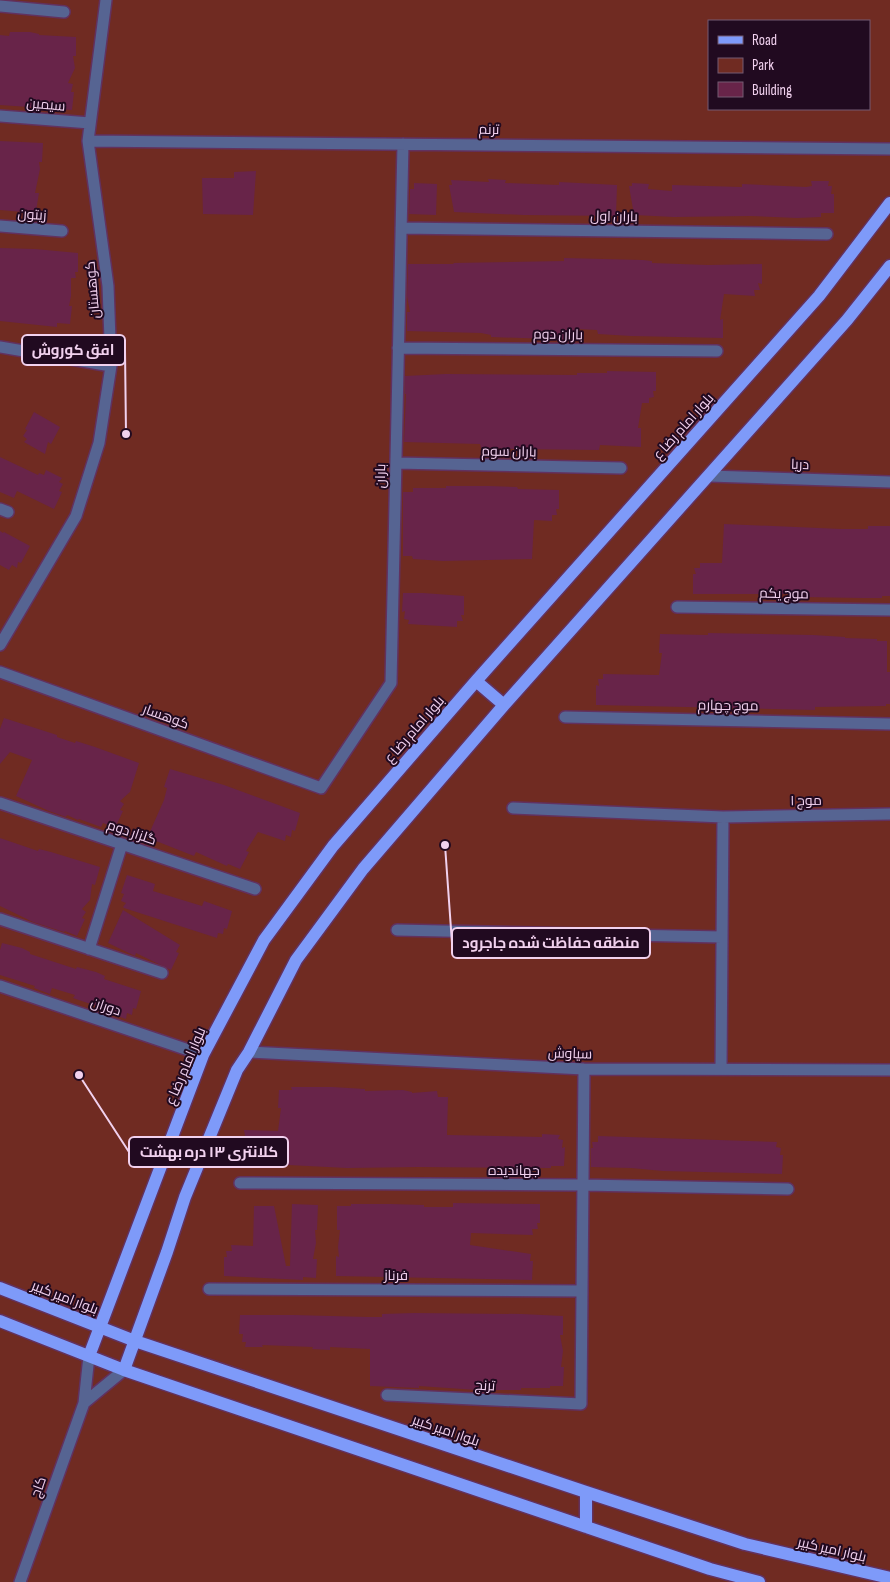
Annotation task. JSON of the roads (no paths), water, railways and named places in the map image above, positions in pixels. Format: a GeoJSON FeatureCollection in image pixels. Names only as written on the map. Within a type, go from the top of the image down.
{"type":"FeatureCollection","features":[{"type":"Feature","properties":{"kind":"main road","name":"بلوار امام رضا ع"},"geometry":{"type":"LineString","coordinates":[[89,1356],[203,1055],[270,932],[333,846],[476,681],[818,296],[890,203]]}},
{"type":"Feature","properties":{"kind":"main road"},"geometry":{"type":"LineString","coordinates":[[124,1370],[185,1197],[237,1070],[249,1052],[296,960],[362,870],[504,705],[848,320],[890,266]]}},
{"type":"Feature","properties":{"kind":"main road"},"geometry":{"type":"LineString","coordinates":[[476,681],[504,705]]}},
{"type":"Feature","properties":{"kind":"main road","name":"بلوار امیر کبیر"},"geometry":{"type":"LineString","coordinates":[[0,1288],[135,1341],[745,1544],[890,1578]]}},
{"type":"Feature","properties":{"kind":"main road"},"geometry":{"type":"LineString","coordinates":[[0,1321],[124,1370],[710,1569],[759,1582]]}},
{"type":"Feature","properties":{"kind":"main road"},"geometry":{"type":"LineString","coordinates":[[586,1492],[586,1527]]}},
{"type":"Feature","properties":{"kind":"street","name":"کوهستان"},"geometry":{"type":"LineString","coordinates":[[0,645],[76,516],[100,443],[111,366],[108,286],[88,140],[106,0]]}},
{"type":"Feature","properties":{"kind":"street"},"geometry":{"type":"LineString","coordinates":[[0,6],[64,12]]}},
{"type":"Feature","properties":{"kind":"street","name":"سیمین"},"geometry":{"type":"LineString","coordinates":[[0,116],[90,123]]}},
{"type":"Feature","properties":{"kind":"street","name":"ترنم"},"geometry":{"type":"LineString","coordinates":[[88,140],[890,149]]}},
{"type":"Feature","properties":{"kind":"street","name":"باران"},"geometry":{"type":"LineString","coordinates":[[321,788],[391,683],[403,144]]}},
{"type":"Feature","properties":{"kind":"street","name":"زیتون"},"geometry":{"type":"LineString","coordinates":[[0,226],[62,231]]}},
{"type":"Feature","properties":{"kind":"street","name":"باران اول"},"geometry":{"type":"LineString","coordinates":[[401,228],[827,234]]}},
{"type":"Feature","properties":{"kind":"street"},"geometry":{"type":"LineString","coordinates":[[0,347],[111,366]]}},
{"type":"Feature","properties":{"kind":"street","name":"باران دوم"},"geometry":{"type":"LineString","coordinates":[[398,348],[717,351]]}},
{"type":"Feature","properties":{"kind":"street","name":"باران سوم"},"geometry":{"type":"LineString","coordinates":[[396,463],[621,468]]}},
{"type":"Feature","properties":{"kind":"street","name":"دریا"},"geometry":{"type":"LineString","coordinates":[[709,476],[890,482]]}},
{"type":"Feature","properties":{"kind":"street","name":"موج یکم"},"geometry":{"type":"LineString","coordinates":[[677,607],[890,610]]}},
{"type":"Feature","properties":{"kind":"street","name":"کوهسار"},"geometry":{"type":"LineString","coordinates":[[0,672],[321,788]]}},
{"type":"Feature","properties":{"kind":"street","name":"موج چهارم"},"geometry":{"type":"LineString","coordinates":[[565,717],[890,724]]}},
{"type":"Feature","properties":{"kind":"street","name":"گلزار دوم"},"geometry":{"type":"LineString","coordinates":[[0,803],[255,889]]}},
{"type":"Feature","properties":{"kind":"street","name":"موج ۱"},"geometry":{"type":"LineString","coordinates":[[513,808],[723,816],[890,814]]}},
{"type":"Feature","properties":{"kind":"street"},"geometry":{"type":"LineString","coordinates":[[720,1070],[723,816]]}},
{"type":"Feature","properties":{"kind":"street"},"geometry":{"type":"LineString","coordinates":[[89,949],[122,844]]}},
{"type":"Feature","properties":{"kind":"street"},"geometry":{"type":"LineString","coordinates":[[0,919],[162,973]]}},
{"type":"Feature","properties":{"kind":"street"},"geometry":{"type":"LineString","coordinates":[[397,930],[722,937]]}},
{"type":"Feature","properties":{"kind":"street","name":"دوران"},"geometry":{"type":"LineString","coordinates":[[0,986],[203,1055]]}},
{"type":"Feature","properties":{"kind":"street","name":"سیاوش"},"geometry":{"type":"LineString","coordinates":[[249,1052],[584,1069],[890,1070]]}},
{"type":"Feature","properties":{"kind":"street"},"geometry":{"type":"LineString","coordinates":[[582,1292],[584,1069]]}},
{"type":"Feature","properties":{"kind":"street","name":"جهاندیده"},"geometry":{"type":"LineString","coordinates":[[240,1182],[788,1189]]}},
{"type":"Feature","properties":{"kind":"street","name":"فرناز"},"geometry":{"type":"LineString","coordinates":[[209,1290],[582,1292]]}},
{"type":"Feature","properties":{"kind":"street","name":"ترنج"},"geometry":{"type":"LineString","coordinates":[[387,1395],[581,1404],[582,1292]]}},
{"type":"Feature","properties":{"kind":"street","name":"کاج"},"geometry":{"type":"LineString","coordinates":[[20,1582],[84,1403],[89,1356]]}},
{"type":"Feature","properties":{"kind":"street"},"geometry":{"type":"LineString","coordinates":[[84,1403],[124,1370]]}},
{"type":"Feature","properties":{"kind":"place","name":"افق کوروش"},"geometry":{"type":"Point","coordinates":[126,434]}},
{"type":"Feature","properties":{"kind":"place","name":"منطقه حفاظت شده جاجرود"},"geometry":{"type":"Point","coordinates":[445,845]}},
{"type":"Feature","properties":{"kind":"place","name":"کلانتری ۱۳ دره بهشت"},"geometry":{"type":"Point","coordinates":[79,1075]}}]}
